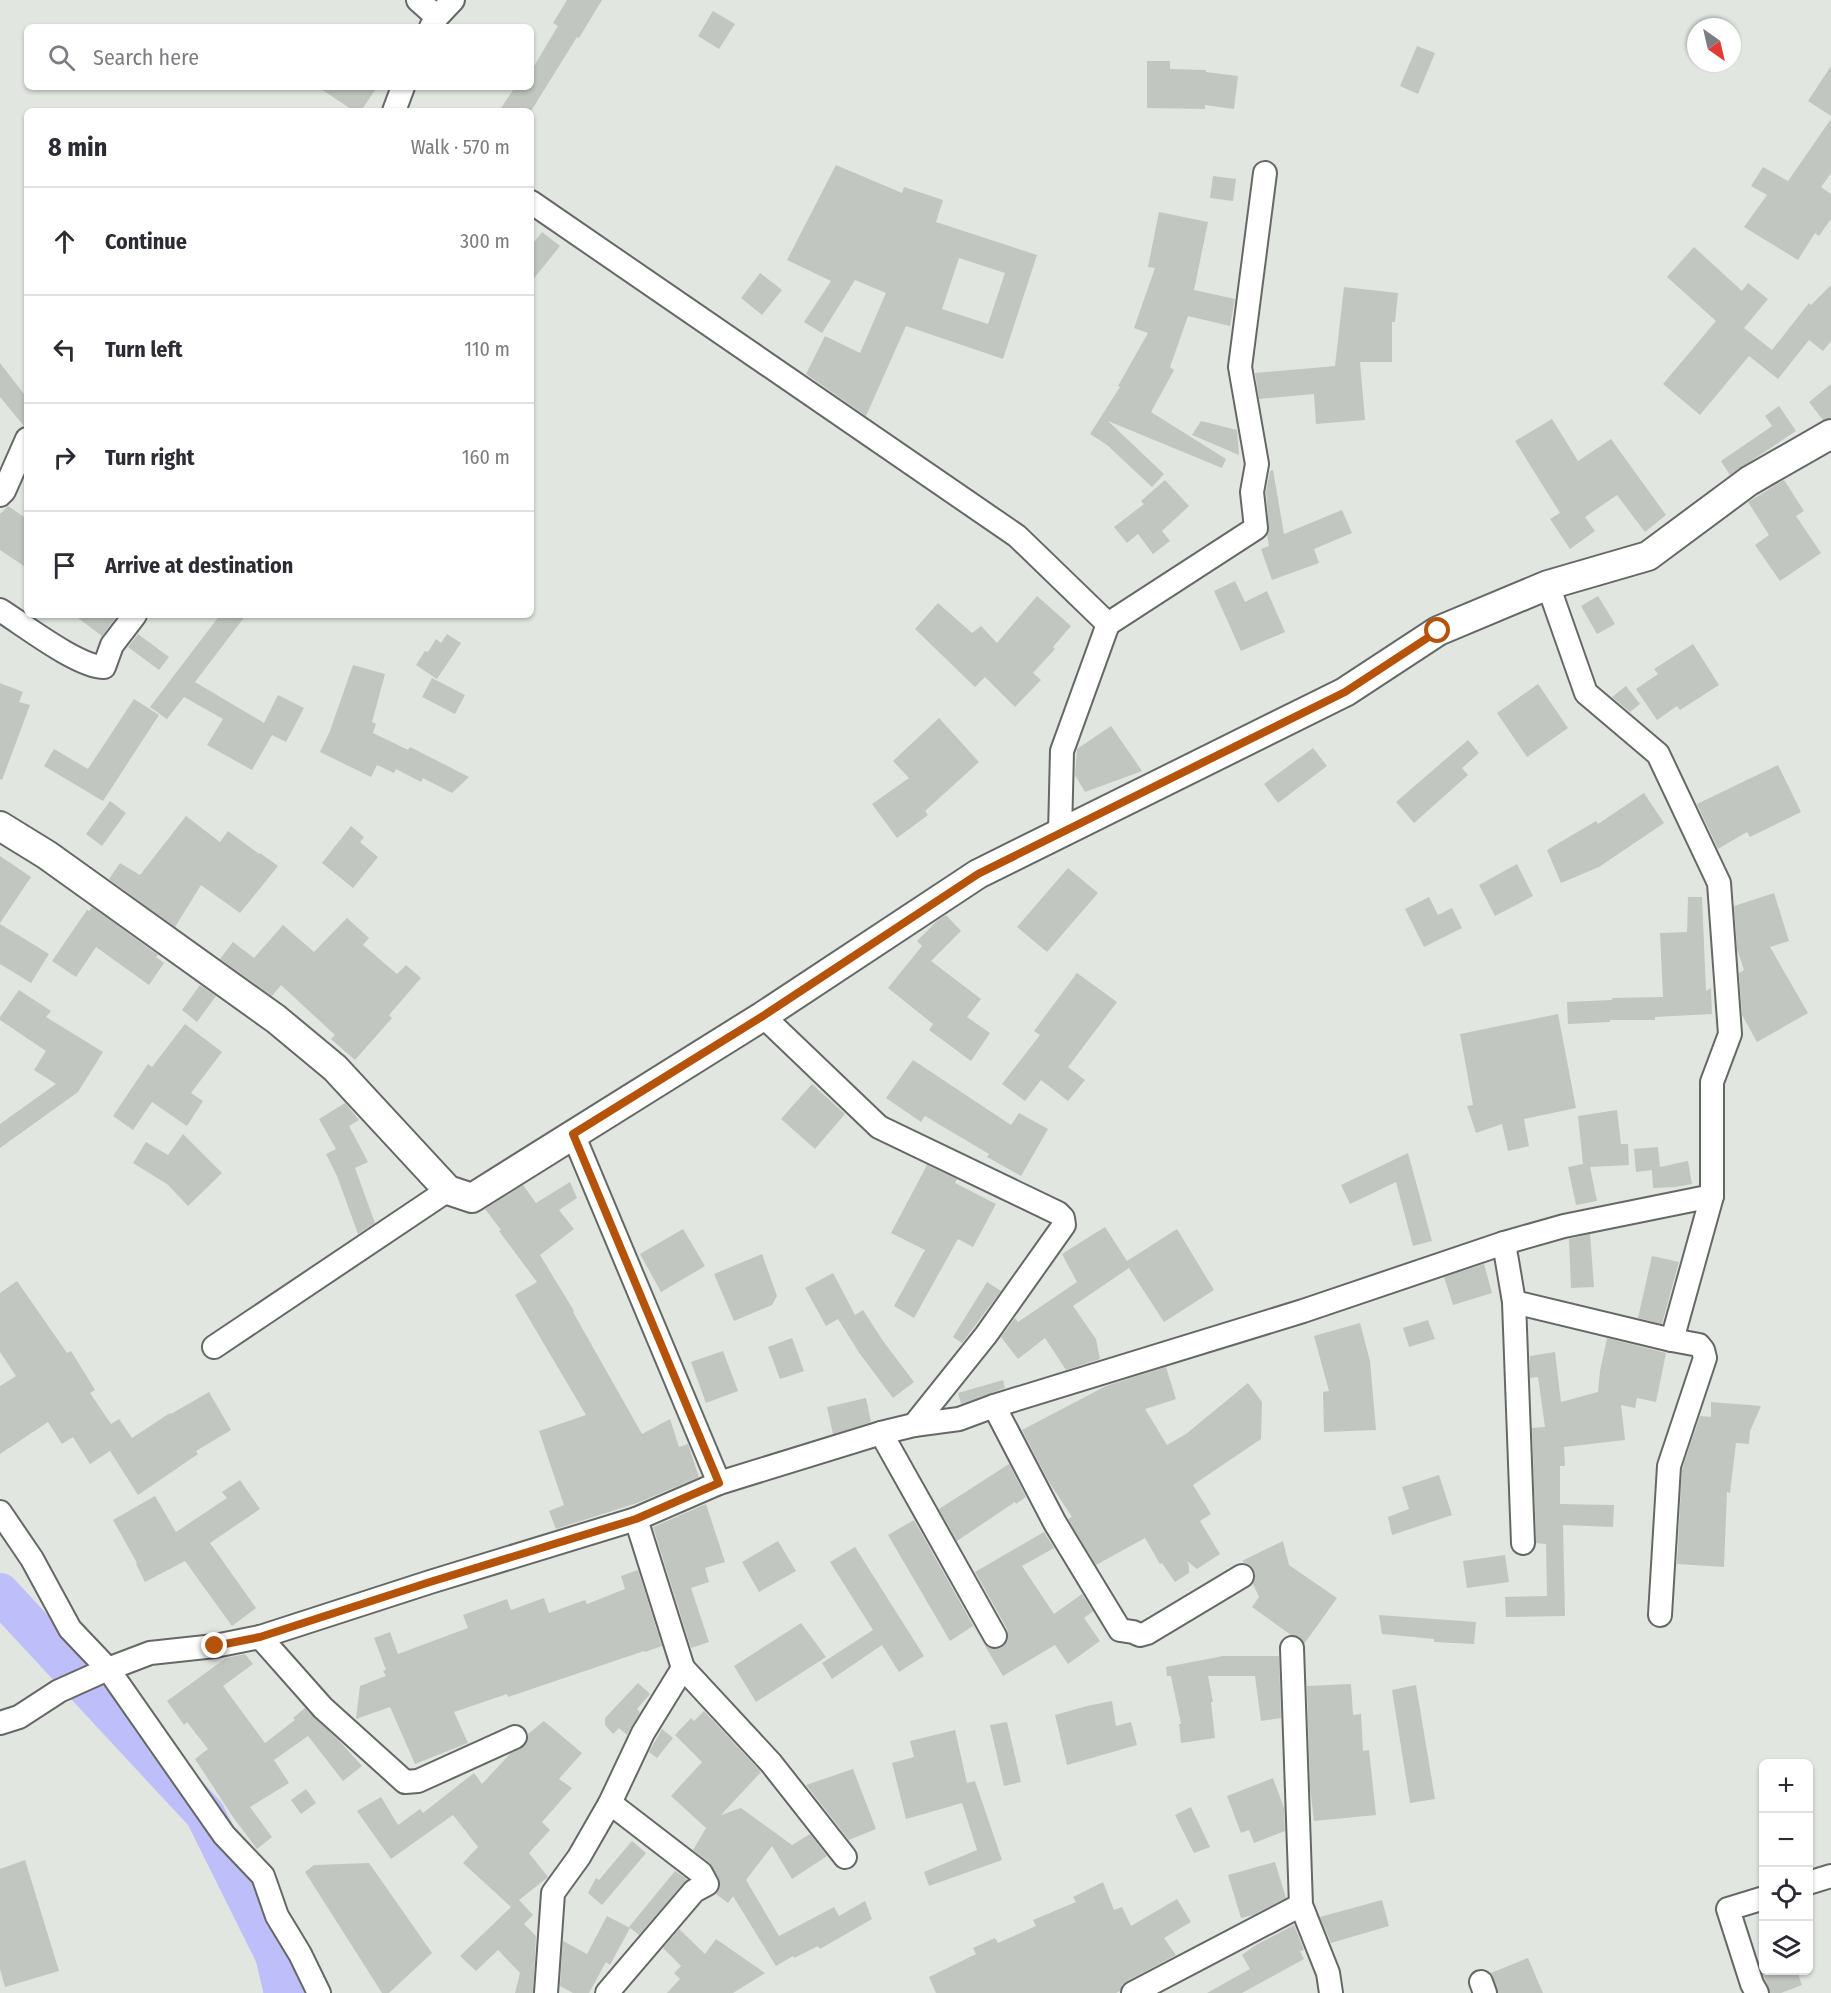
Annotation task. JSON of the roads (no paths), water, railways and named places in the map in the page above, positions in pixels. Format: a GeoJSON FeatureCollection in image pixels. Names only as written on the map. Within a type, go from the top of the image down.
{"type":"FeatureCollection","features":[{"type":"Feature","properties":{"kind":"street"},"geometry":{"type":"LineString","coordinates":[[418,0],[434,22],[453,0]]}},
{"type":"Feature","properties":{"kind":"street"},"geometry":{"type":"LineString","coordinates":[[1060,834],[1062,751],[1108,624],[1256,528],[1252,492],[1257,464],[1240,367],[1265,172]]}},
{"type":"Feature","properties":{"kind":"street"},"geometry":{"type":"LineString","coordinates":[[534,204],[1017,536],[1108,624]]}},
{"type":"Feature","properties":{"kind":"street"},"geometry":{"type":"LineString","coordinates":[[0,826],[47,855],[276,1019],[334,1068],[448,1190],[472,1198],[763,1016],[978,874],[1345,692],[1438,631],[1548,585],[1648,556],[1749,481],[1831,434]]}},
{"type":"Feature","properties":{"kind":"street"},"geometry":{"type":"LineString","coordinates":[[0,495],[4,491],[24,446]]}},
{"type":"Feature","properties":{"kind":"street"},"geometry":{"type":"LineString","coordinates":[[1548,585],[1586,693],[1658,754],[1719,884],[1730,1034],[1712,1082],[1712,1196],[1672,1340]]}},
{"type":"Feature","properties":{"kind":"street"},"geometry":{"type":"LineString","coordinates":[[0,610],[76,659],[94,667],[104,667],[112,645],[133,618]]}},
{"type":"Feature","properties":{"kind":"street"},"geometry":{"type":"LineString","coordinates":[[763,1016],[879,1127],[1058,1213],[1063,1218],[1064,1225],[986,1335],[914,1425]]}},
{"type":"Feature","properties":{"kind":"street"},"geometry":{"type":"LineString","coordinates":[[573,1134],[719,1483]]}},
{"type":"Feature","properties":{"kind":"street"},"geometry":{"type":"LineString","coordinates":[[214,1347],[448,1190]]}},
{"type":"Feature","properties":{"kind":"street"},"geometry":{"type":"LineString","coordinates":[[10,1720],[59,1691],[150,1653],[215,1646],[260,1637],[636,1519],[719,1483],[880,1433],[914,1425],[959,1419],[994,1406],[1304,1311],[1504,1243],[1564,1226],[1712,1196]]}},
{"type":"Feature","properties":{"kind":"street"},"geometry":{"type":"LineString","coordinates":[[1504,1243],[1514,1302],[1523,1543]]}},
{"type":"Feature","properties":{"kind":"street"},"geometry":{"type":"LineString","coordinates":[[1514,1302],[1699,1345],[1703,1350],[1705,1358],[1669,1466],[1660,1615]]}},
{"type":"Feature","properties":{"kind":"street"},"geometry":{"type":"LineString","coordinates":[[994,1406],[1055,1523],[1120,1630],[1140,1635],[1147,1633],[1242,1576]]}},
{"type":"Feature","properties":{"kind":"street"},"geometry":{"type":"LineString","coordinates":[[880,1433],[995,1636]]}},
{"type":"Feature","properties":{"kind":"street"},"geometry":{"type":"LineString","coordinates":[[0,1512],[32,1559],[70,1629],[108,1669],[224,1835],[263,1876],[277,1916],[300,1954],[319,1993]]}},
{"type":"Feature","properties":{"kind":"street"},"geometry":{"type":"LineString","coordinates":[[636,1519],[683,1668],[771,1763],[845,1857]]}},
{"type":"Feature","properties":{"kind":"street"},"geometry":{"type":"LineString","coordinates":[[260,1637],[323,1708],[405,1782],[418,1781],[515,1737]]}},
{"type":"Feature","properties":{"kind":"street"},"geometry":{"type":"LineString","coordinates":[[1292,1648],[1301,1905],[1328,1973],[1331,1993]]}},
{"type":"Feature","properties":{"kind":"street"},"geometry":{"type":"LineString","coordinates":[[546,1993],[553,1893],[579,1857],[610,1803],[644,1733],[683,1668]]}},
{"type":"Feature","properties":{"kind":"street"},"geometry":{"type":"LineString","coordinates":[[607,1993],[694,1891],[707,1884],[701,1873],[610,1803]]}},
{"type":"Feature","properties":{"kind":"street"},"geometry":{"type":"LineString","coordinates":[[1813,1882],[1831,1876]]}},
{"type":"Feature","properties":{"kind":"street"},"geometry":{"type":"LineString","coordinates":[[1757,1993],[1728,1909],[1759,1900]]}},
{"type":"Feature","properties":{"kind":"street"},"geometry":{"type":"LineString","coordinates":[[1134,1993],[1301,1905]]}},
{"type":"Feature","properties":{"kind":"waterway"},"geometry":{"type":"LineString","coordinates":[[0,1593],[205,1814],[275,1955],[284,1993]]}}]}
